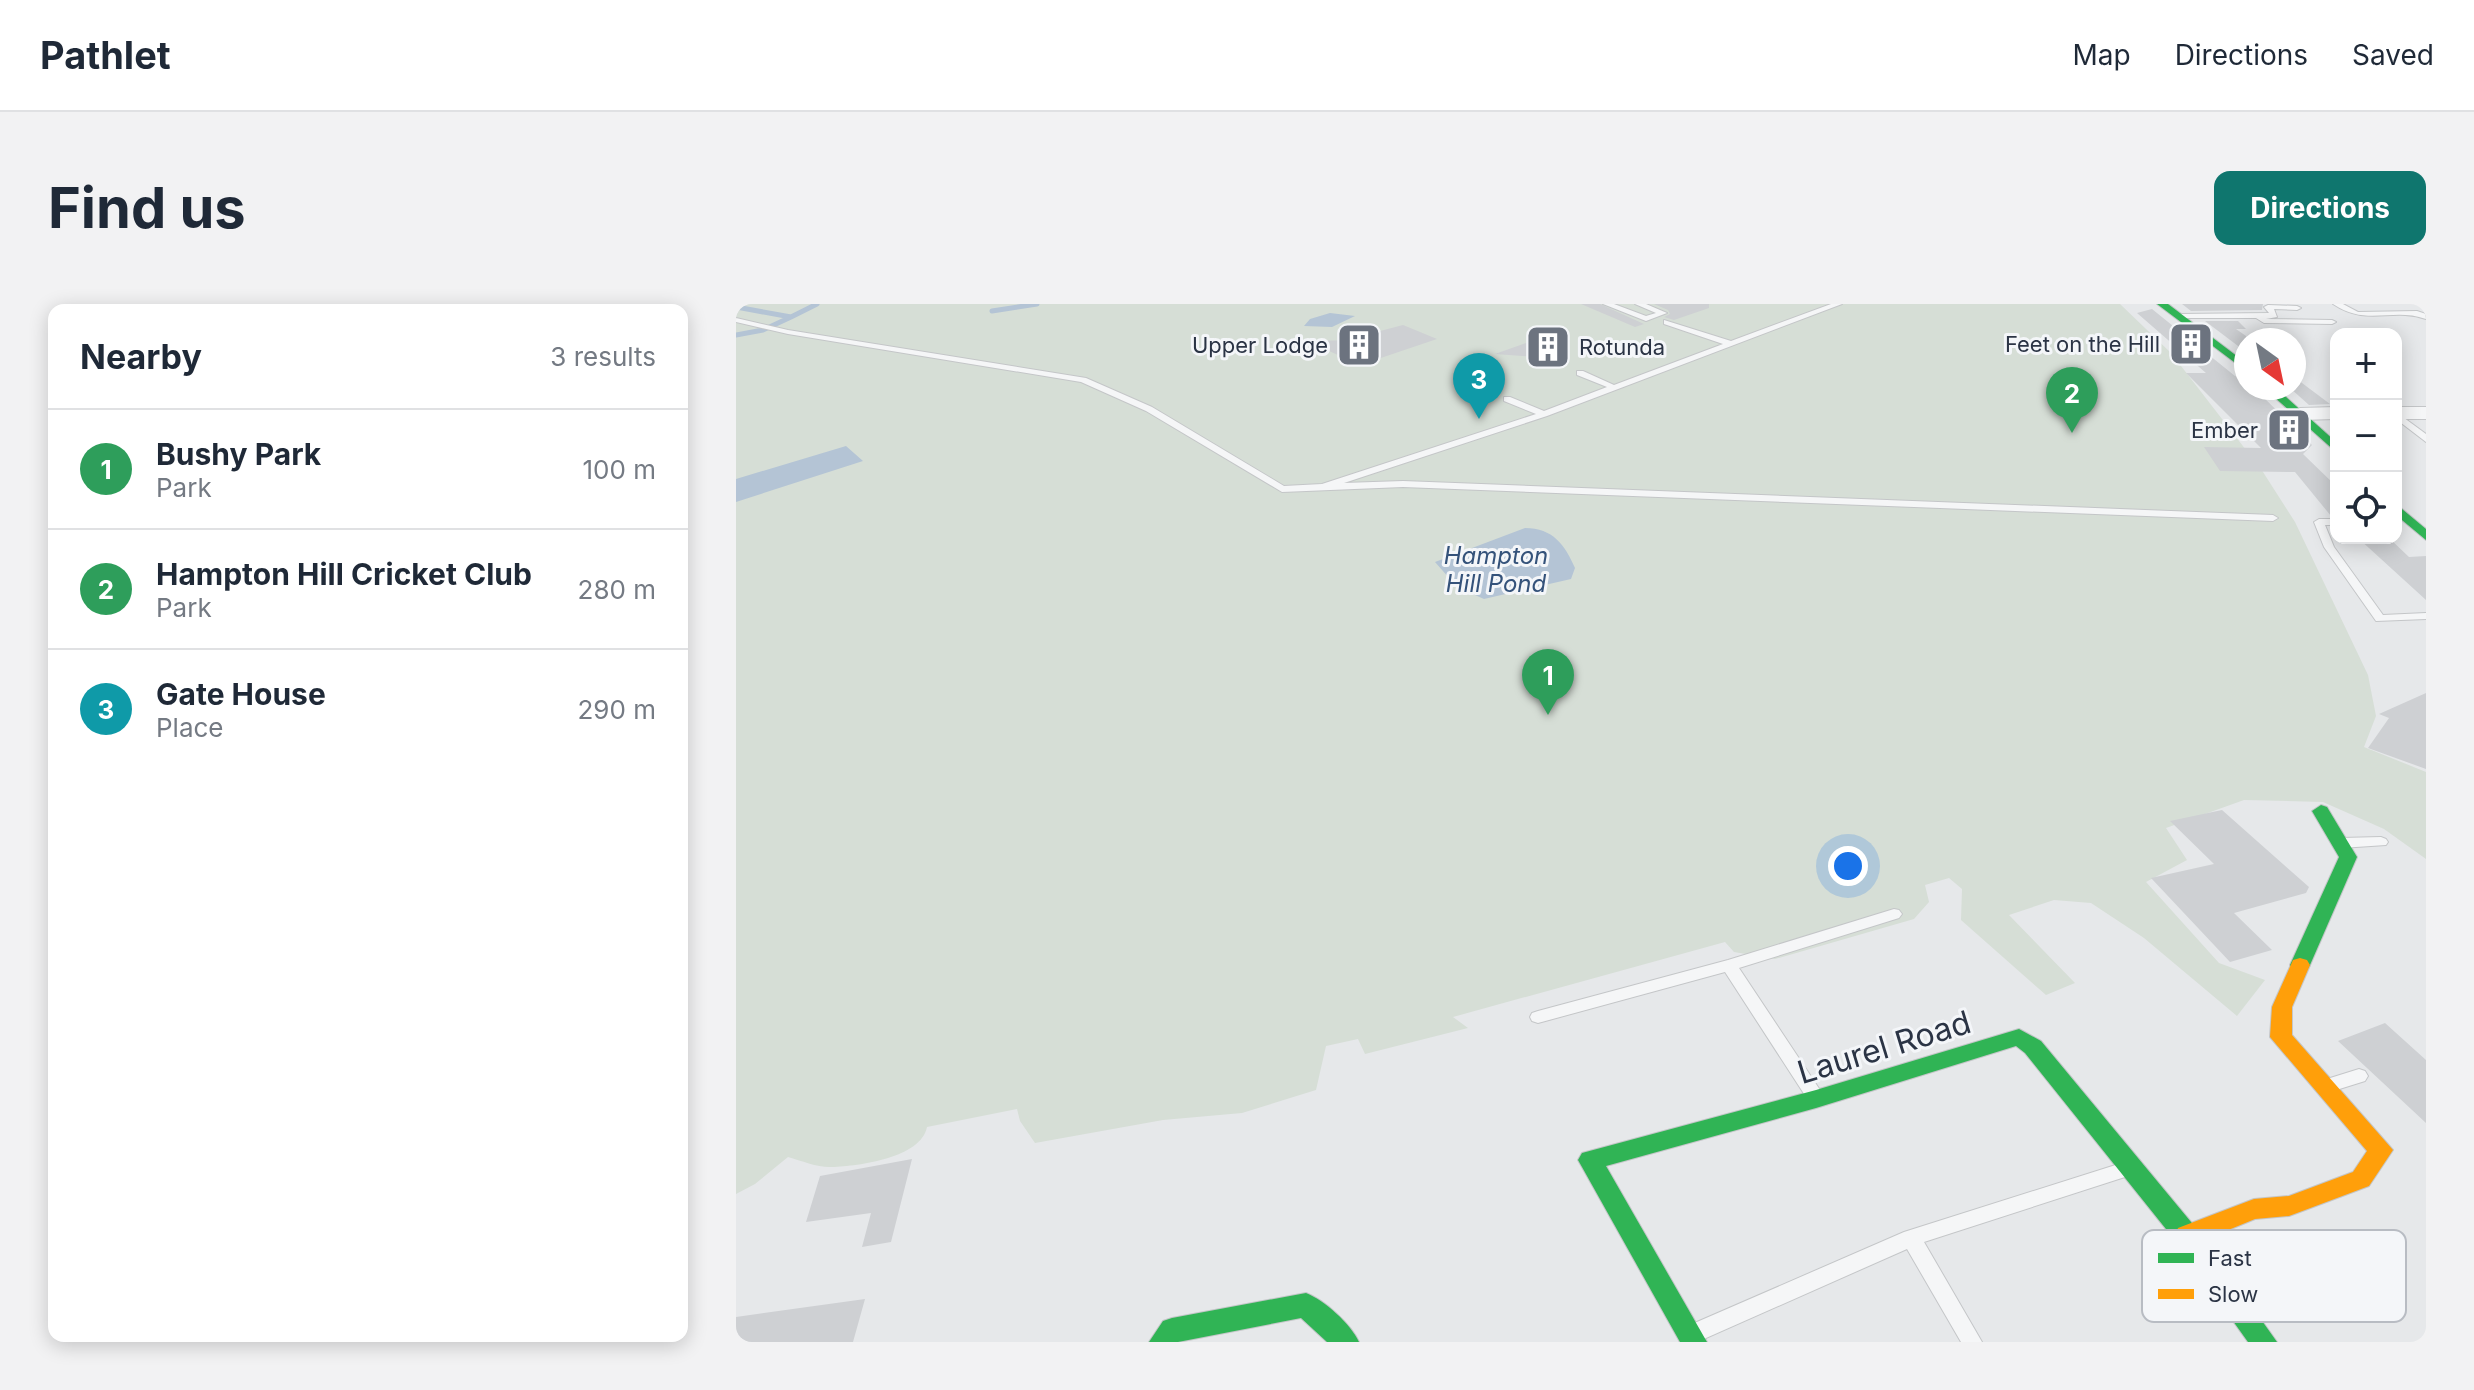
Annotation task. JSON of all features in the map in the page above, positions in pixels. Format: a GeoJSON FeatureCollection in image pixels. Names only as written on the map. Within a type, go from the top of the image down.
{"type":"FeatureCollection","features":[{"type":"Feature","properties":{"kind":"street"},"geometry":{"type":"LineString","coordinates":[[2162,304],[2234,359]]}},
{"type":"Feature","properties":{"kind":"street"},"geometry":{"type":"LineString","coordinates":[[2284,400],[2330,442]]}},
{"type":"Feature","properties":{"kind":"street"},"geometry":{"type":"LineString","coordinates":[[2300,414],[2330,413]]}},
{"type":"Feature","properties":{"kind":"street"},"geometry":{"type":"LineString","coordinates":[[2402,414],[2426,413]]}},
{"type":"Feature","properties":{"kind":"street"},"geometry":{"type":"LineString","coordinates":[[2403,522],[2426,536]]}},
{"type":"Feature","properties":{"kind":"street"},"geometry":{"type":"LineString","coordinates":[[2202,1230],[2254,1209],[2289,1206],[2361,1179],[2381,1150],[2281,1037],[2282,1007],[2348,857],[2321,811]]}},
{"type":"Feature","properties":{"kind":"street","name":"Laurel Road"},"geometry":{"type":"LineString","coordinates":[[1692,1338],[1590,1160],[1816,1099],[2019,1037],[2033,1047],[2182,1230]]}},
{"type":"Feature","properties":{"kind":"street"},"geometry":{"type":"LineString","coordinates":[[1162,1342],[1172,1330],[1306,1305],[1346,1342]]}},
{"type":"Feature","properties":{"kind":"street","name":"Laurel Road"},"geometry":{"type":"LineString","coordinates":[[2249,1322],[2264,1342]]}},
{"type":"Feature","properties":{"kind":"lane"},"geometry":{"type":"LineString","coordinates":[[1607,304],[1728,343]]}},
{"type":"Feature","properties":{"kind":"lane"},"geometry":{"type":"LineString","coordinates":[[1639,304],[1663,313],[1660,319]]}},
{"type":"Feature","properties":{"kind":"lane"},"geometry":{"type":"LineString","coordinates":[[1323,487],[1544,414],[1611,386],[1838,304]]}},
{"type":"Feature","properties":{"kind":"lane"},"geometry":{"type":"LineString","coordinates":[[2337,304],[2357,314],[2417,313],[2426,317]]}},
{"type":"Feature","properties":{"kind":"lane"},"geometry":{"type":"LineString","coordinates":[[2179,316],[2274,315],[2268,307],[2297,308]]}},
{"type":"Feature","properties":{"kind":"lane"},"geometry":{"type":"LineString","coordinates":[[2258,316],[2264,321],[2332,322]]}},
{"type":"Feature","properties":{"kind":"lane"},"geometry":{"type":"LineString","coordinates":[[736,320],[788,332],[1083,380],[1149,409],[1270,484],[1294,490],[1403,484],[2273,518]]}},
{"type":"Feature","properties":{"kind":"lane"},"geometry":{"type":"LineString","coordinates":[[1580,373],[1611,386]]}},
{"type":"Feature","properties":{"kind":"lane"},"geometry":{"type":"LineString","coordinates":[[1507,399],[1544,414]]}},
{"type":"Feature","properties":{"kind":"lane"},"geometry":{"type":"LineString","coordinates":[[2402,419],[2426,439]]}},
{"type":"Feature","properties":{"kind":"lane"},"geometry":{"type":"LineString","coordinates":[[2330,522],[2319,522],[2329,547],[2380,619],[2426,616]]}},
{"type":"Feature","properties":{"kind":"lane"},"geometry":{"type":"LineString","coordinates":[[2340,843],[2381,842]]}},
{"type":"Feature","properties":{"kind":"lane"},"geometry":{"type":"LineString","coordinates":[[1538,1017],[1729,965],[1894,914]]}},
{"type":"Feature","properties":{"kind":"lane"},"geometry":{"type":"LineString","coordinates":[[1729,965],[1816,1099]]}},
{"type":"Feature","properties":{"kind":"lane"},"geometry":{"type":"LineString","coordinates":[[2325,1087],[2359,1076]]}},
{"type":"Feature","properties":{"kind":"lane"},"geometry":{"type":"LineString","coordinates":[[1692,1338],[1911,1238],[2132,1168]]}},
{"type":"Feature","properties":{"kind":"lane"},"geometry":{"type":"LineString","coordinates":[[1911,1238],[1972,1342]]}},
{"type":"Feature","properties":{"kind":"shaded area"},"geometry":{"type":"Polygon","coordinates":[[[736,304],[2120,304],[2171,353],[2263,472],[2295,522],[2368,675],[2376,716],[2364,747],[2426,772],[2426,859],[2384,829],[2323,802],[2244,800],[2166,828],[2187,860],[2146,882],[2219,963],[2265,980],[2237,1016],[2144,938],[2091,903],[2054,900],[2009,915],[2075,983],[2046,995],[1961,920],[1962,889],[1949,878],[1925,885],[1929,902],[1914,919],[1775,959],[1734,952],[1725,942],[1453,1017],[1468,1028],[1365,1054],[1358,1039],[1326,1046],[1316,1090],[1242,1113],[1163,1120],[1035,1143],[1020,1121],[1017,1109],[927,1127],[922,1138],[913,1146],[872,1162],[827,1167],[788,1157],[755,1184],[736,1194],[736,304]]]}},
{"type":"Feature","properties":{"kind":"water"},"geometry":{"type":"Polygon","coordinates":[[[1330,313],[1355,316],[1332,327],[1304,326],[1310,319],[1330,313]]]}},
{"type":"Feature","properties":{"kind":"water"},"geometry":{"type":"Polygon","coordinates":[[[846,446],[863,461],[736,502],[736,479],[846,446]]]}},
{"type":"Feature","properties":{"kind":"water","name":"Hampton Hill Pond"},"geometry":{"type":"Polygon","coordinates":[[[1525,528],[1543,531],[1557,539],[1575,568],[1571,579],[1484,599],[1457,587],[1435,562],[1525,528]]]}},
{"type":"Feature","properties":{"kind":"building"},"geometry":{"type":"Polygon","coordinates":[[[1581,304],[1600,304],[1644,324],[1635,327],[1581,304]]]}},
{"type":"Feature","properties":{"kind":"building"},"geometry":{"type":"Polygon","coordinates":[[[1654,304],[1709,304],[1709,308],[1674,320],[1664,317],[1670,314],[1668,310],[1654,304]]]}},
{"type":"Feature","properties":{"kind":"building"},"geometry":{"type":"Polygon","coordinates":[[[2182,304],[2263,304],[2262,310],[2191,311],[2182,304]]]}},
{"type":"Feature","properties":{"kind":"building"},"geometry":{"type":"Polygon","coordinates":[[[2152,309],[2234,375],[2234,400],[2266,400],[2312,445],[2303,454],[2330,480],[2330,515],[2295,472],[2220,471],[2204,447],[2261,448],[2186,373],[2206,373],[2137,313],[2152,309]]]}},
{"type":"Feature","properties":{"kind":"building"},"geometry":{"type":"Polygon","coordinates":[[[2205,321],[2238,321],[2245,328],[2234,328],[2234,343],[2205,321]]]}},
{"type":"Feature","properties":{"kind":"building","name":"Upper Lodge"},"geometry":{"type":"Polygon","coordinates":[[[1403,325],[1437,339],[1360,365],[1307,341],[1359,340],[1361,336],[1403,325]]]}},
{"type":"Feature","properties":{"kind":"building"},"geometry":{"type":"Polygon","coordinates":[[[1546,336],[1560,343],[1551,358],[1495,354],[1546,336]]]}},
{"type":"Feature","properties":{"kind":"building"},"geometry":{"type":"Polygon","coordinates":[[[2306,386],[2330,404],[2309,405],[2303,400],[2306,400],[2306,386]]]}},
{"type":"Feature","properties":{"kind":"building"},"geometry":{"type":"Polygon","coordinates":[[[2365,544],[2395,544],[2409,557],[2426,556],[2426,600],[2365,544]]]}},
{"type":"Feature","properties":{"kind":"building"},"geometry":{"type":"Polygon","coordinates":[[[2426,693],[2426,769],[2368,748],[2389,718],[2379,714],[2426,693]]]}},
{"type":"Feature","properties":{"kind":"building"},"geometry":{"type":"Polygon","coordinates":[[[2222,810],[2309,887],[2306,893],[2234,913],[2272,950],[2230,962],[2151,878],[2214,864],[2170,821],[2222,810]]]}},
{"type":"Feature","properties":{"kind":"building"},"geometry":{"type":"Polygon","coordinates":[[[2385,1023],[2426,1060],[2426,1123],[2338,1041],[2385,1023]]]}},
{"type":"Feature","properties":{"kind":"building"},"geometry":{"type":"Polygon","coordinates":[[[912,1159],[891,1242],[862,1247],[871,1213],[806,1222],[820,1176],[912,1159]]]}},
{"type":"Feature","properties":{"kind":"building"},"geometry":{"type":"Polygon","coordinates":[[[865,1299],[853,1342],[736,1342],[736,1317],[865,1299]]]}},
{"type":"Feature","properties":{"kind":"waterway"},"geometry":{"type":"LineString","coordinates":[[791,317],[817,304]]}},
{"type":"Feature","properties":{"kind":"waterway"},"geometry":{"type":"LineString","coordinates":[[992,311],[1037,304]]}},
{"type":"Feature","properties":{"kind":"waterway"},"geometry":{"type":"LineString","coordinates":[[736,307],[791,317]]}},
{"type":"Feature","properties":{"kind":"waterway"},"geometry":{"type":"LineString","coordinates":[[736,335],[763,330],[791,317]]}},
{"type":"Feature","properties":{"kind":"traffic: fast"},"geometry":{"type":"LineString","coordinates":[[2162,304],[2234,359]]}},
{"type":"Feature","properties":{"kind":"traffic: fast"},"geometry":{"type":"LineString","coordinates":[[2283,400],[2330,443]]}},
{"type":"Feature","properties":{"kind":"traffic: fast"},"geometry":{"type":"LineString","coordinates":[[2402,514],[2426,536]]}},
{"type":"Feature","properties":{"kind":"traffic: fast"},"geometry":{"type":"LineString","coordinates":[[2300,965],[2348,857],[2321,811]]}},
{"type":"Feature","properties":{"kind":"traffic: fast"},"geometry":{"type":"LineString","coordinates":[[1694,1342],[1590,1160],[1816,1099],[2019,1037],[2033,1047],[2182,1230]]}},
{"type":"Feature","properties":{"kind":"traffic: fast"},"geometry":{"type":"LineString","coordinates":[[1162,1342],[1172,1330],[1306,1305],[1346,1342]]}},
{"type":"Feature","properties":{"kind":"traffic: fast"},"geometry":{"type":"LineString","coordinates":[[2249,1322],[2264,1342]]}},
{"type":"Feature","properties":{"kind":"traffic: slow"},"geometry":{"type":"LineString","coordinates":[[2202,1230],[2254,1209],[2289,1206],[2361,1179],[2381,1150],[2281,1037],[2282,1007],[2300,965]]}},
{"type":"Feature","properties":{"kind":"place","name":"Feet on the Hill"},"geometry":{"type":"Point","coordinates":[2191,344]}},
{"type":"Feature","properties":{"kind":"place","name":"Upper Lodge"},"geometry":{"type":"Point","coordinates":[1359,345]}},
{"type":"Feature","properties":{"kind":"place","name":"Rotunda"},"geometry":{"type":"Point","coordinates":[1548,347]}},
{"type":"Feature","properties":{"kind":"place","name":"Gate House"},"geometry":{"type":"Point","coordinates":[1479,419]}},
{"type":"Feature","properties":{"kind":"place","name":"Ember"},"geometry":{"type":"Point","coordinates":[2289,430]}},
{"type":"Feature","properties":{"kind":"place","name":"Hampton Hill Cricket Club"},"geometry":{"type":"Point","coordinates":[2072,433]}},
{"type":"Feature","properties":{"kind":"place","name":"Bushy Park"},"geometry":{"type":"Point","coordinates":[1548,715]}}]}
